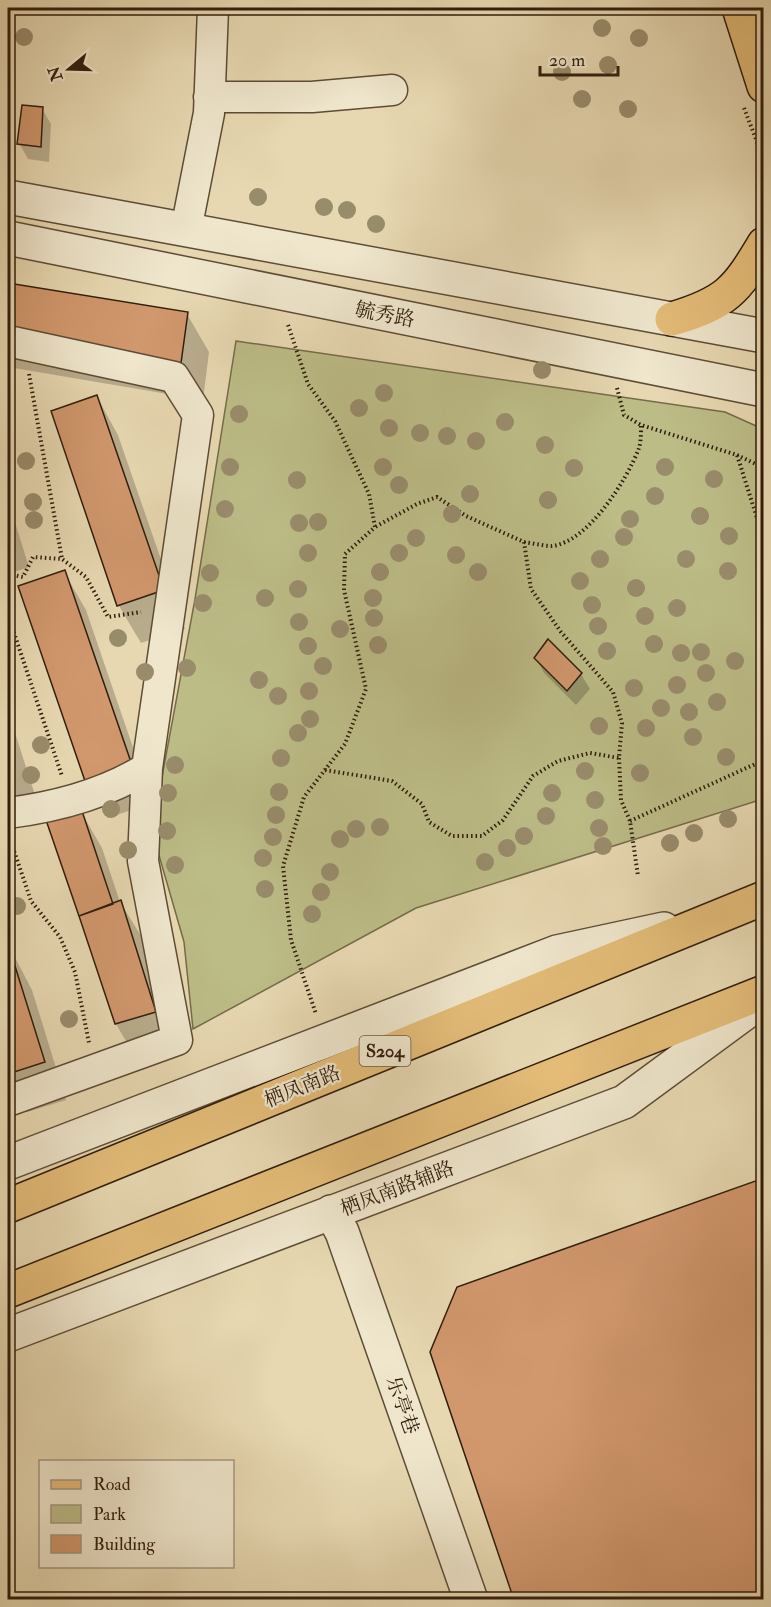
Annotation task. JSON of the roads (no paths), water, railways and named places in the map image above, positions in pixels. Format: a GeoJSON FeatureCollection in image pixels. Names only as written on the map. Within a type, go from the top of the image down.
{"type":"FeatureCollection","features":[{"type":"Feature","properties":{"kind":"main road"},"geometry":{"type":"LineString","coordinates":[[739,8],[764,87]]}},
{"type":"Feature","properties":{"kind":"main road"},"geometry":{"type":"LineString","coordinates":[[672,319],[707,308],[741,282],[764,244]]}},
{"type":"Feature","properties":{"kind":"main road","name":"栖凤南路"},"geometry":{"type":"LineString","coordinates":[[8,1206],[764,898]]}},
{"type":"Feature","properties":{"kind":"main road"},"geometry":{"type":"LineString","coordinates":[[8,1291],[764,992]]}},
{"type":"Feature","properties":{"kind":"street"},"geometry":{"type":"LineString","coordinates":[[186,230],[209,113],[213,8]]}},
{"type":"Feature","properties":{"kind":"street"},"geometry":{"type":"LineString","coordinates":[[209,97],[312,97],[392,90]]}},
{"type":"Feature","properties":{"kind":"street"},"geometry":{"type":"LineString","coordinates":[[8,197],[764,336]]}},
{"type":"Feature","properties":{"kind":"street","name":"毓秀路"},"geometry":{"type":"LineString","coordinates":[[8,238],[764,390]]}},
{"type":"Feature","properties":{"kind":"street"},"geometry":{"type":"LineString","coordinates":[[8,1101],[177,1040],[143,861],[147,768],[198,414],[174,377],[16,342]]}},
{"type":"Feature","properties":{"kind":"street"},"geometry":{"type":"LineString","coordinates":[[8,813],[61,804],[125,782],[147,768]]}},
{"type":"Feature","properties":{"kind":"street"},"geometry":{"type":"LineString","coordinates":[[8,1163],[557,952],[701,922]]}},
{"type":"Feature","properties":{"kind":"street","name":"栖凤南路辅路"},"geometry":{"type":"LineString","coordinates":[[8,1335],[624,1102],[764,999]]}},
{"type":"Feature","properties":{"kind":"street","name":"乐亭巷"},"geometry":{"type":"LineString","coordinates":[[331,1212],[342,1232],[471,1599]]}}]}
